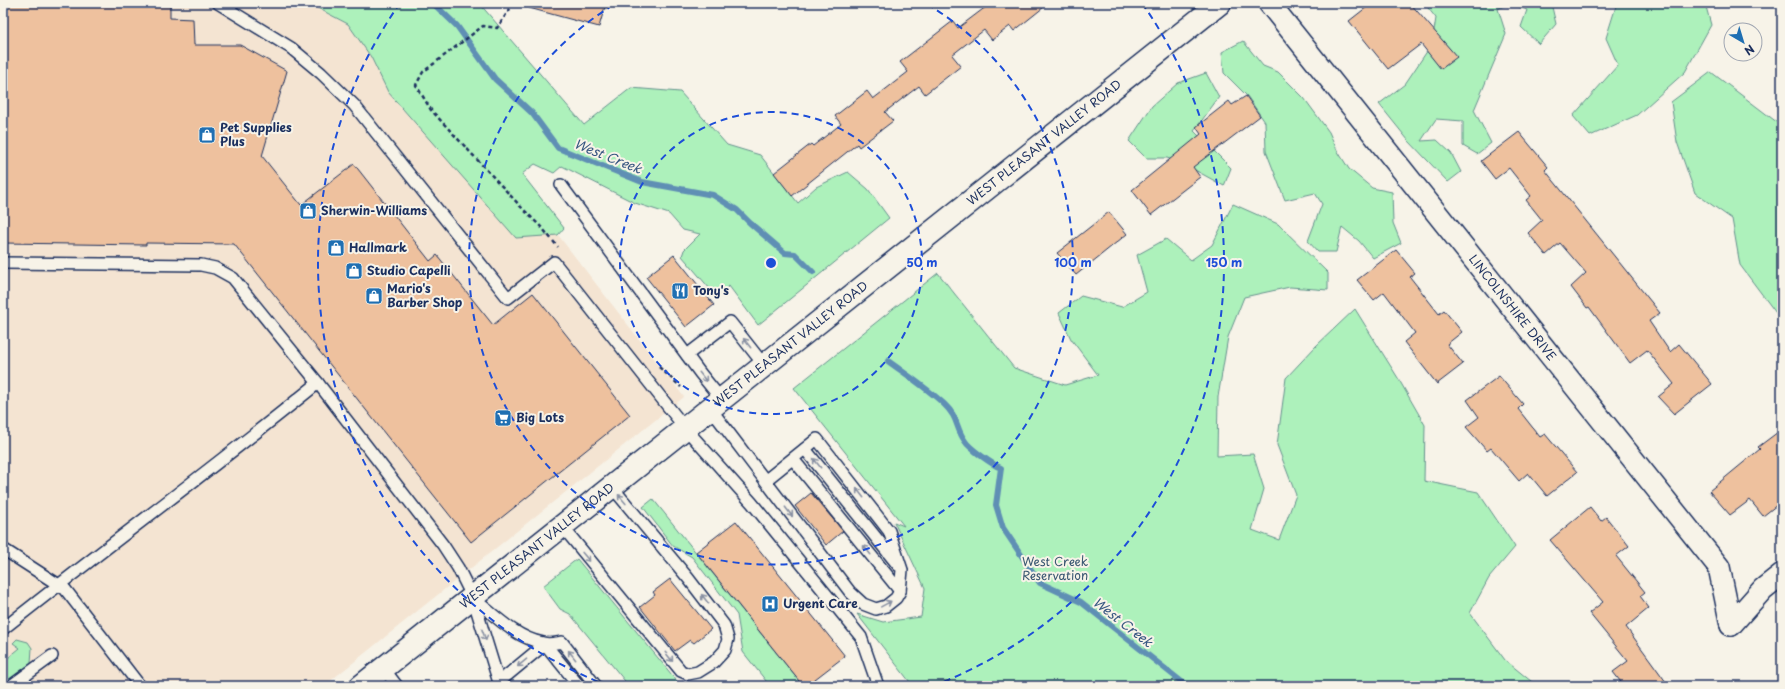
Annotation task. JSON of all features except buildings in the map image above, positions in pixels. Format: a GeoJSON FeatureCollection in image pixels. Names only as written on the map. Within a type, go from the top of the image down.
{"type":"FeatureCollection","features":[{"type":"Feature","properties":{"kind":"main road","name":"WEST PLEASANT VALLEY ROAD"},"geometry":{"type":"LineString","coordinates":[[364,685],[715,403],[1220,3]]}},
{"type":"Feature","properties":{"kind":"street","name":"LINCOLNSHIRE DRIVE"},"geometry":{"type":"LineString","coordinates":[[1269,3],[1719,567],[1731,625],[1763,589],[1782,574]]}},
{"type":"Feature","properties":{"kind":"lane"},"geometry":{"type":"LineString","coordinates":[[218,3],[291,48],[321,73],[354,105],[508,298],[554,262],[685,428],[752,503],[861,637],[878,686]]}},
{"type":"Feature","properties":{"kind":"lane"},"geometry":{"type":"LineString","coordinates":[[561,185],[687,355],[715,403],[766,480],[850,592],[863,604],[876,609],[886,606],[896,598],[900,592],[902,570],[889,531],[817,440],[766,480]]}},
{"type":"Feature","properties":{"kind":"lane"},"geometry":{"type":"LineString","coordinates":[[3,263],[201,266],[214,268],[233,278],[318,383],[435,534],[458,568],[473,598],[500,684],[545,644]]}},
{"type":"Feature","properties":{"kind":"lane"},"geometry":{"type":"LineString","coordinates":[[687,355],[730,322],[764,364]]}},
{"type":"Feature","properties":{"kind":"lane"},"geometry":{"type":"LineString","coordinates":[[3,629],[58,584],[265,426],[318,383]]}},
{"type":"Feature","properties":{"kind":"lane"},"geometry":{"type":"LineString","coordinates":[[806,449],[902,570]]}},
{"type":"Feature","properties":{"kind":"lane"},"geometry":{"type":"LineString","coordinates":[[793,459],[900,592]]}},
{"type":"Feature","properties":{"kind":"lane"},"geometry":{"type":"LineString","coordinates":[[562,526],[681,671],[688,674],[698,672],[714,662],[725,650],[728,639],[724,625],[688,578],[612,487]]}},
{"type":"Feature","properties":{"kind":"lane"},"geometry":{"type":"LineString","coordinates":[[3,549],[58,584],[73,599],[138,685]]}},
{"type":"Feature","properties":{"kind":"lane"},"geometry":{"type":"LineString","coordinates":[[473,598],[500,620],[529,639],[545,644],[562,642],[596,686]]}},
{"type":"Feature","properties":{"kind":"lane"},"geometry":{"type":"LineString","coordinates":[[545,644],[578,686]]}},
{"type":"Feature","properties":{"kind":"lane"},"geometry":{"type":"LineString","coordinates":[[11,686],[52,656]]}},
{"type":"Feature","properties":{"kind":"lane"},"geometry":{"type":"LineString","coordinates":[[384,668],[397,686]]}},
{"type":"Feature","properties":{"kind":"path"},"geometry":{"type":"LineString","coordinates":[[514,3],[497,28],[483,26],[424,72],[416,85],[421,96],[431,110],[543,229],[561,251]]}},
{"type":"Feature","properties":{"kind":"path"},"geometry":{"type":"LineString","coordinates":[[656,365],[681,388]]}},
{"type":"Feature","properties":{"kind":"shaded area"},"geometry":{"type":"Polygon","coordinates":[[[3,3],[244,3],[252,5],[258,3],[307,3],[348,24],[371,57],[388,92],[516,237],[558,235],[684,397],[324,686],[3,686],[3,3]]]}},
{"type":"Feature","properties":{"kind":"green space"},"geometry":{"type":"Polygon","coordinates":[[[308,3],[479,3],[584,125],[631,88],[680,92],[727,145],[760,155],[798,203],[816,187],[848,172],[868,189],[889,218],[758,325],[729,286],[716,296],[682,256],[684,250],[700,234],[683,230],[669,214],[635,203],[562,166],[554,173],[535,164],[522,174],[564,228],[558,235],[516,238],[388,92],[371,57],[348,24],[308,3]]]}},
{"type":"Feature","properties":{"kind":"green space"},"geometry":{"type":"Polygon","coordinates":[[[1424,3],[1509,3],[1498,9],[1506,34],[1474,110],[1491,143],[1477,154],[1463,146],[1463,121],[1436,119],[1421,141],[1437,140],[1451,153],[1461,172],[1448,182],[1408,140],[1379,104],[1405,84],[1432,44],[1436,18],[1424,3]]]}},
{"type":"Feature","properties":{"kind":"green space"},"geometry":{"type":"Polygon","coordinates":[[[1509,3],[1551,3],[1556,24],[1539,44],[1521,27],[1527,10],[1509,3]]]}},
{"type":"Feature","properties":{"kind":"green space"},"geometry":{"type":"Polygon","coordinates":[[[1617,3],[1705,3],[1711,25],[1685,72],[1637,115],[1590,136],[1573,116],[1618,65],[1606,38],[1617,3]]]}},
{"type":"Feature","properties":{"kind":"green space"},"geometry":{"type":"Polygon","coordinates":[[[1243,41],[1263,66],[1278,72],[1304,98],[1329,132],[1337,150],[1349,169],[1372,188],[1392,192],[1393,223],[1401,243],[1373,258],[1359,241],[1342,227],[1336,252],[1318,252],[1308,241],[1322,204],[1315,193],[1285,200],[1266,151],[1265,122],[1247,96],[1224,73],[1222,52],[1243,41]]]}},
{"type":"Feature","properties":{"kind":"green space"},"geometry":{"type":"Polygon","coordinates":[[[1711,72],[1782,126],[1782,321],[1740,265],[1732,219],[1695,193],[1677,142],[1671,102],[1711,72]]]}},
{"type":"Feature","properties":{"kind":"green space"},"geometry":{"type":"Polygon","coordinates":[[[1206,73],[1219,97],[1194,131],[1231,168],[1224,186],[1184,164],[1167,158],[1146,158],[1129,141],[1152,106],[1178,83],[1206,73]]]}},
{"type":"Feature","properties":{"kind":"green space","name":"West Creek Reservation"},"geometry":{"type":"Polygon","coordinates":[[[1233,204],[1278,224],[1328,273],[1328,290],[1290,287],[1244,297],[1228,337],[1218,397],[1217,456],[1253,454],[1264,489],[1252,530],[1279,540],[1296,495],[1277,445],[1286,378],[1316,346],[1355,309],[1425,425],[1424,481],[1478,492],[1515,547],[1489,578],[1470,613],[1505,660],[1537,686],[913,686],[857,614],[883,622],[921,617],[925,588],[894,522],[904,526],[794,388],[938,273],[1014,368],[1065,385],[1098,375],[1071,339],[1059,313],[1081,296],[1122,307],[1147,292],[1137,255],[1166,239],[1191,260],[1212,245],[1233,204]]]}},
{"type":"Feature","properties":{"kind":"green space"},"geometry":{"type":"Polygon","coordinates":[[[653,499],[803,686],[770,686],[743,652],[737,615],[692,557],[673,546],[643,507],[653,499]]]}},
{"type":"Feature","properties":{"kind":"green space"},"geometry":{"type":"Polygon","coordinates":[[[577,559],[681,686],[629,686],[570,614],[560,609],[543,586],[577,559]]]}},
{"type":"Feature","properties":{"kind":"green space"},"geometry":{"type":"Polygon","coordinates":[[[17,639],[28,642],[32,648],[31,663],[3,685],[3,662],[20,648],[13,643],[17,639]]]}},
{"type":"Feature","properties":{"kind":"waterway","name":"West Creek"},"geometry":{"type":"LineString","coordinates":[[433,3],[457,26],[495,79],[532,113],[558,148],[642,182],[713,195],[737,210],[785,253],[795,254],[813,272]]}},
{"type":"Feature","properties":{"kind":"waterway","name":"West Creek"},"geometry":{"type":"LineString","coordinates":[[888,361],[924,387],[944,404],[955,418],[967,444],[993,464],[1001,468],[996,505],[1003,528],[1040,583],[1081,602],[1187,686]]}},
{"type":"Feature","properties":{"kind":"place","name":"Pet Supplies Plus"},"geometry":{"type":"Point","coordinates":[207,135]}},
{"type":"Feature","properties":{"kind":"place","name":"Sherwin-Williams"},"geometry":{"type":"Point","coordinates":[308,211]}},
{"type":"Feature","properties":{"kind":"place","name":"Hallmark"},"geometry":{"type":"Point","coordinates":[336,248]}},
{"type":"Feature","properties":{"kind":"place","name":"Studio Capelli"},"geometry":{"type":"Point","coordinates":[354,271]}},
{"type":"Feature","properties":{"kind":"place","name":"Tony's"},"geometry":{"type":"Point","coordinates":[680,291]}},
{"type":"Feature","properties":{"kind":"place","name":"Mario's Barber Shop"},"geometry":{"type":"Point","coordinates":[374,296]}},
{"type":"Feature","properties":{"kind":"place","name":"Big Lots"},"geometry":{"type":"Point","coordinates":[503,418]}},
{"type":"Feature","properties":{"kind":"place","name":"Urgent Care"},"geometry":{"type":"Point","coordinates":[770,604]}}]}
